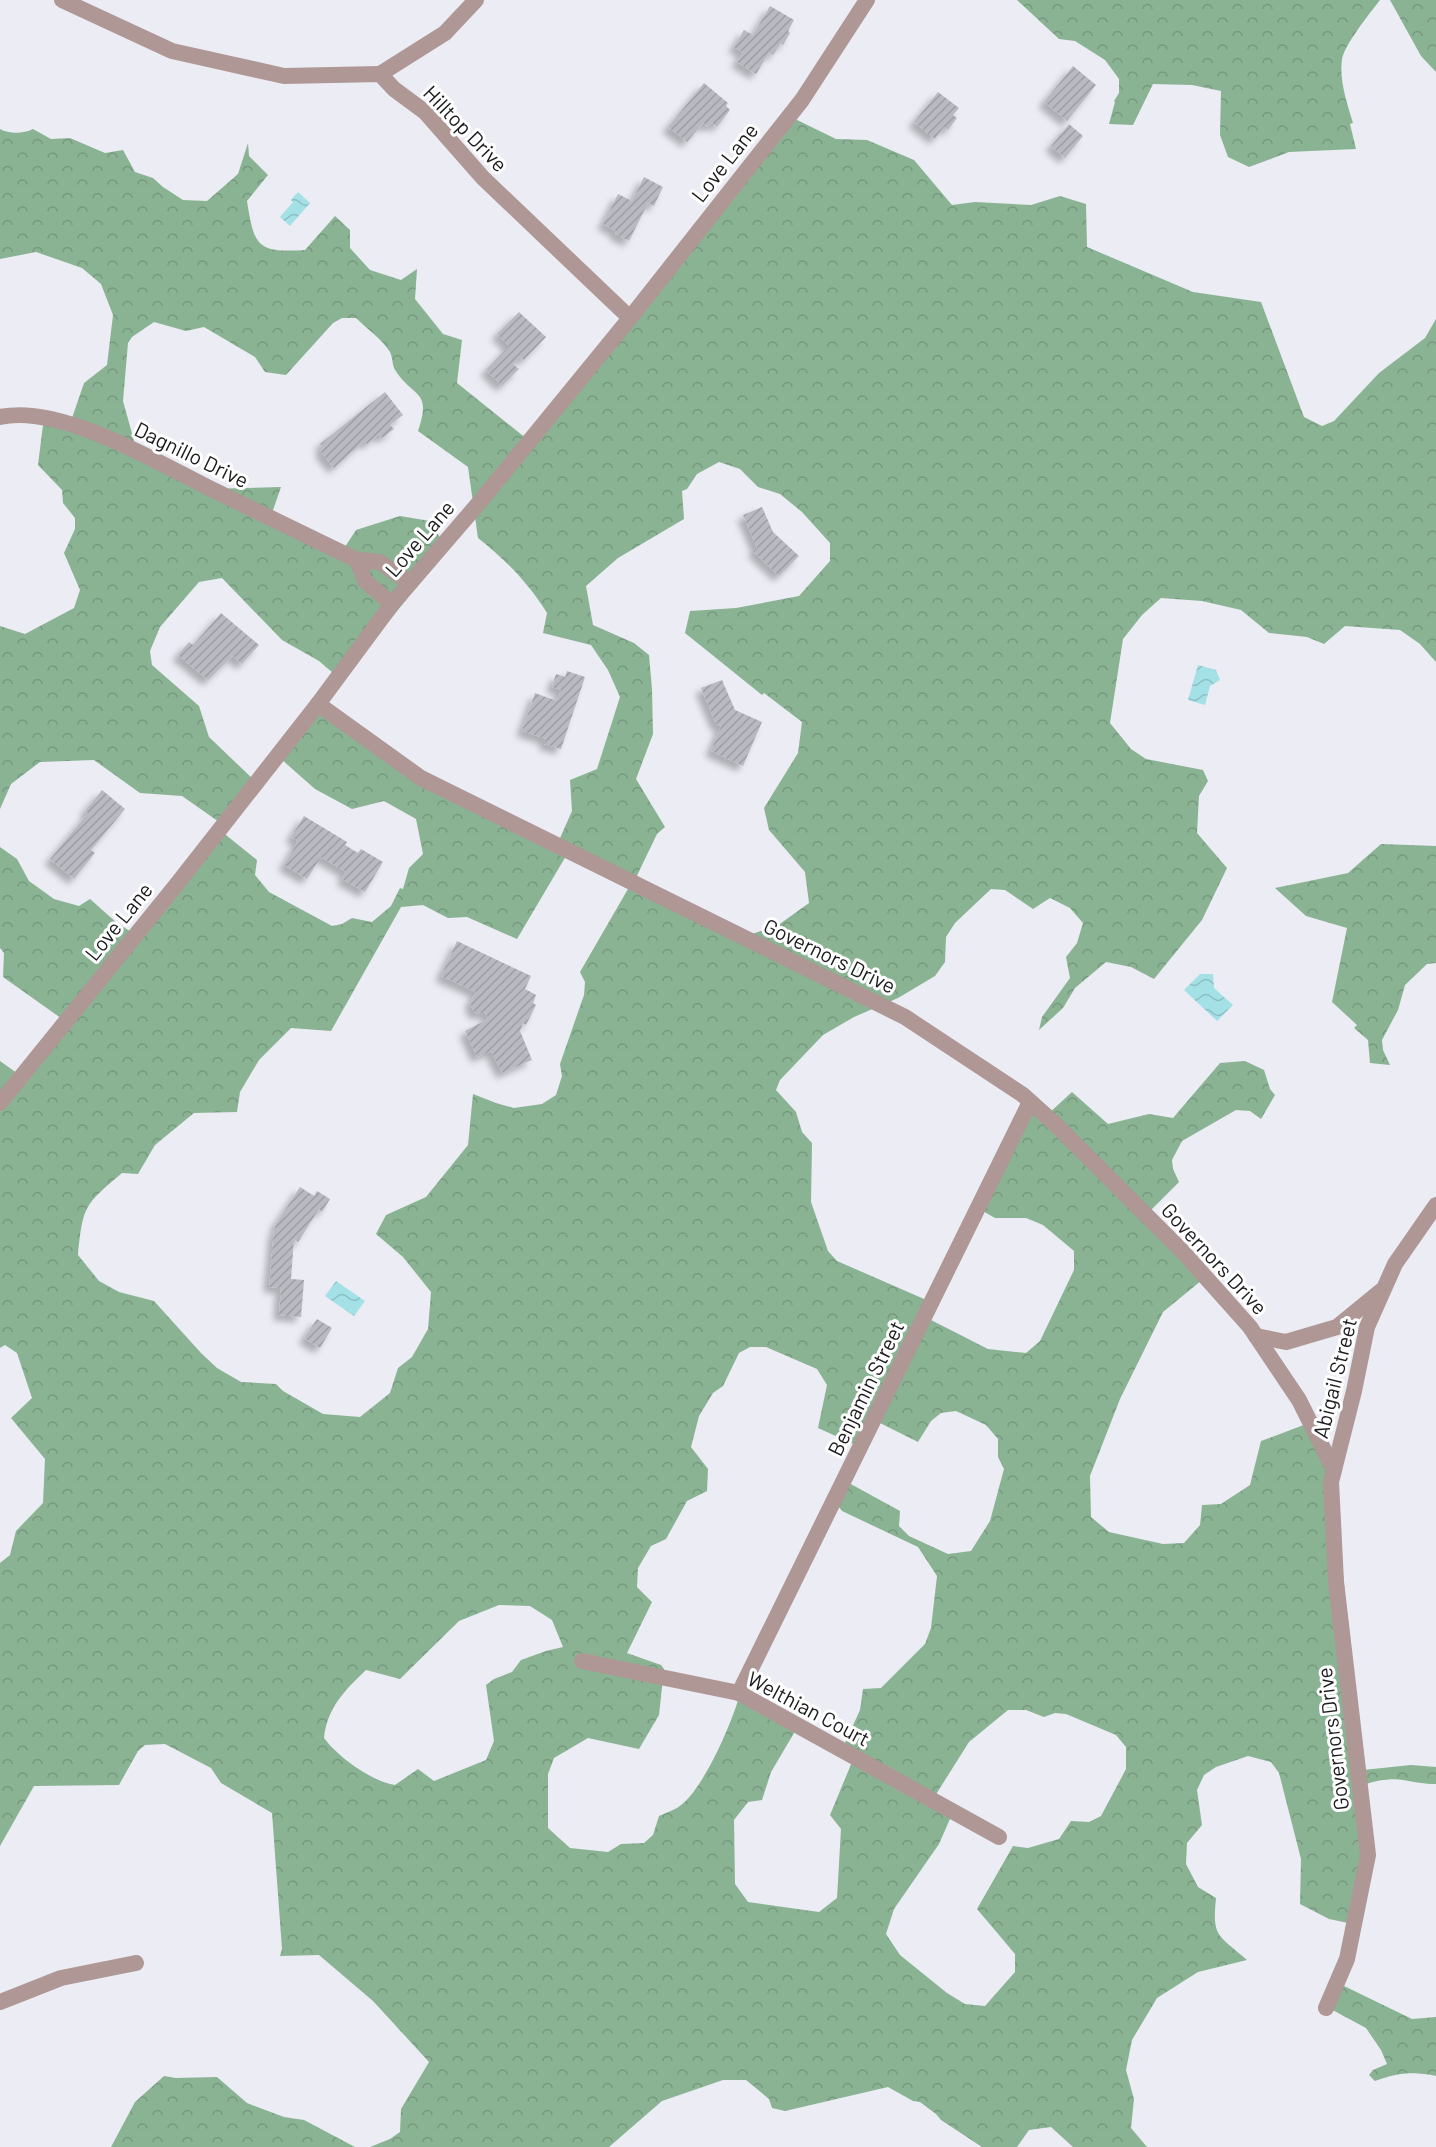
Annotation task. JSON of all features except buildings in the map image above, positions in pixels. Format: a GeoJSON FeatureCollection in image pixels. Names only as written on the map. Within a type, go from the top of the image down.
{"type":"FeatureCollection","features":[{"type":"Feature","properties":{"kind":"street"},"geometry":{"type":"LineString","coordinates":[[62,0],[172,51],[284,76],[380,74],[445,33],[476,0]]}},
{"type":"Feature","properties":{"kind":"street","name":"Love Lane"},"geometry":{"type":"LineString","coordinates":[[0,1103],[185,874],[318,704],[392,604],[478,504],[630,318],[802,100],[867,0]]}},
{"type":"Feature","properties":{"kind":"street","name":"Hilltop Drive"},"geometry":{"type":"LineString","coordinates":[[380,74],[394,89],[425,112],[483,178],[630,318]]}},
{"type":"Feature","properties":{"kind":"street","name":"Dagnillo Drive"},"geometry":{"type":"LineString","coordinates":[[0,417],[12,414],[51,419],[105,437],[357,560],[380,562],[410,583]]}},
{"type":"Feature","properties":{"kind":"street"},"geometry":{"type":"LineString","coordinates":[[357,560],[365,581],[392,604]]}},
{"type":"Feature","properties":{"kind":"street","name":"Governors Drive"},"geometry":{"type":"LineString","coordinates":[[318,704],[422,778],[905,1017],[1030,1101],[1184,1253],[1250,1327],[1299,1400],[1334,1470],[1331,1482],[1336,1582],[1368,1855],[1347,1959],[1326,2008]]}},
{"type":"Feature","properties":{"kind":"street","name":"Benjamin Street"},"geometry":{"type":"LineString","coordinates":[[739,1693],[1030,1101]]}},
{"type":"Feature","properties":{"kind":"street","name":"Abigail Street"},"geometry":{"type":"LineString","coordinates":[[1334,1470],[1367,1327],[1395,1264],[1436,1205]]}},
{"type":"Feature","properties":{"kind":"street","name":"Governors Drive"},"geometry":{"type":"LineString","coordinates":[[1256,1336],[1286,1342],[1336,1327],[1384,1289]]}},
{"type":"Feature","properties":{"kind":"street","name":"Welthian Court"},"geometry":{"type":"LineString","coordinates":[[582,1661],[739,1693],[999,1837]]}},
{"type":"Feature","properties":{"kind":"street"},"geometry":{"type":"LineString","coordinates":[[0,2002],[61,1978],[136,1963]]}},
{"type":"Feature","properties":{"kind":"green space"},"geometry":{"type":"Polygon","coordinates":[[[1017,0],[1380,0],[1353,37],[1342,59],[1343,84],[1353,123],[1350,124],[1356,149],[1289,152],[1249,167],[1228,157],[1220,135],[1221,91],[1192,85],[1153,84],[1133,125],[1109,124],[1114,101],[1119,93],[1119,79],[1105,60],[1075,41],[1059,39],[1017,0]]]}},
{"type":"Feature","properties":{"kind":"green space"},"geometry":{"type":"Polygon","coordinates":[[[1390,0],[1436,0],[1436,72],[1421,56],[1390,0]]]}},
{"type":"Feature","properties":{"kind":"green space"},"geometry":{"type":"Polygon","coordinates":[[[791,117],[836,139],[867,140],[914,160],[952,205],[975,202],[1031,205],[1060,196],[1086,204],[1087,247],[1193,292],[1261,302],[1304,417],[1322,426],[1334,421],[1379,373],[1425,338],[1436,319],[1436,662],[1420,644],[1400,630],[1345,626],[1324,644],[1307,637],[1269,633],[1241,610],[1202,601],[1161,598],[1142,615],[1123,639],[1110,723],[1131,749],[1146,759],[1203,770],[1208,781],[1199,796],[1197,833],[1227,868],[1202,920],[1154,979],[1131,967],[1106,962],[1075,988],[1063,1008],[1039,1030],[1042,1017],[1070,978],[1066,957],[1077,943],[1083,923],[1070,908],[1050,898],[1033,909],[1005,890],[991,889],[955,923],[946,937],[945,962],[935,976],[898,998],[854,1017],[823,1035],[780,1080],[776,1090],[796,1112],[802,1132],[812,1143],[811,1202],[828,1251],[837,1261],[931,1302],[927,1318],[988,1349],[1026,1353],[1040,1341],[1074,1270],[1074,1251],[1043,1225],[1026,1218],[995,1218],[979,1209],[1030,1107],[1047,1115],[1072,1092],[1108,1124],[1149,1114],[1173,1118],[1220,1063],[1245,1061],[1264,1070],[1270,1089],[1275,1095],[1261,1119],[1250,1111],[1236,1110],[1182,1141],[1172,1160],[1179,1182],[1145,1216],[1202,1280],[1163,1312],[1120,1399],[1090,1476],[1091,1517],[1109,1532],[1163,1544],[1184,1543],[1200,1525],[1202,1505],[1221,1504],[1250,1485],[1261,1441],[1309,1423],[1332,1467],[1363,1770],[1411,1765],[1436,1767],[1436,1784],[1393,1779],[1361,1786],[1368,1849],[1353,1924],[1329,1919],[1300,1904],[1301,1859],[1279,1773],[1271,1762],[1248,1756],[1216,1767],[1204,1775],[1197,1790],[1202,1825],[1187,1843],[1186,1864],[1198,1887],[1216,1898],[1215,1921],[1219,1934],[1247,1960],[1198,1972],[1157,1998],[1132,2040],[1126,2070],[1134,2099],[1131,2128],[1147,2147],[1073,2147],[1051,2127],[1029,2130],[1017,2147],[982,2147],[941,2120],[920,2102],[913,2101],[888,2087],[785,2111],[772,2108],[769,2099],[746,2080],[723,2080],[662,2101],[609,2147],[370,2147],[400,2132],[401,2109],[429,2062],[373,2001],[319,1955],[280,1956],[282,1949],[272,1813],[221,1783],[211,1768],[165,1744],[145,1745],[138,1751],[119,1785],[34,1786],[0,1846],[0,1563],[10,1555],[16,1531],[43,1503],[45,1459],[11,1418],[32,1398],[17,1353],[5,1345],[0,1348],[0,1061],[21,1076],[65,1021],[3,977],[4,953],[0,948],[0,847],[17,859],[29,881],[54,899],[79,906],[90,899],[117,923],[136,935],[221,831],[257,860],[255,875],[269,892],[332,926],[342,924],[352,918],[372,922],[391,906],[400,888],[403,889],[409,868],[423,854],[416,819],[384,801],[352,809],[315,789],[281,759],[317,712],[423,782],[557,845],[572,811],[570,780],[597,769],[620,697],[608,670],[591,645],[543,633],[547,613],[540,602],[516,572],[478,538],[468,467],[418,431],[422,418],[422,401],[395,370],[387,347],[356,318],[342,318],[333,323],[286,375],[265,372],[255,357],[204,327],[186,331],[154,322],[132,337],[128,343],[123,401],[138,455],[208,489],[281,487],[271,516],[341,553],[356,530],[400,516],[430,521],[447,549],[344,677],[340,679],[319,661],[282,640],[222,578],[199,582],[160,627],[150,651],[152,665],[199,706],[209,737],[255,781],[222,824],[182,796],[140,793],[94,760],[40,762],[11,784],[0,809],[0,626],[25,634],[74,608],[80,590],[64,553],[75,529],[75,518],[63,503],[62,490],[38,465],[43,425],[69,427],[84,383],[107,365],[113,315],[101,284],[82,268],[36,252],[0,259],[0,129],[16,133],[33,129],[51,139],[70,138],[105,153],[123,150],[135,172],[153,178],[183,200],[207,201],[238,174],[248,143],[249,156],[268,175],[247,201],[252,228],[261,244],[277,250],[305,250],[335,216],[350,230],[350,248],[370,270],[401,280],[417,269],[415,299],[443,334],[462,340],[457,383],[522,435],[532,440],[791,117]],[[719,462],[697,474],[687,489],[682,491],[684,519],[618,558],[586,586],[593,625],[634,643],[649,655],[653,734],[636,779],[665,827],[657,834],[631,888],[736,939],[777,926],[809,903],[805,872],[769,830],[764,808],[798,753],[802,722],[764,693],[762,695],[685,633],[690,611],[736,608],[799,596],[830,561],[830,543],[802,512],[780,494],[758,487],[740,469],[719,462]],[[566,856],[517,939],[467,917],[448,918],[423,905],[401,907],[331,1031],[291,1028],[259,1060],[240,1092],[237,1112],[194,1113],[155,1145],[138,1174],[122,1173],[109,1184],[93,1200],[84,1216],[78,1255],[99,1281],[119,1292],[154,1301],[217,1368],[241,1382],[276,1384],[283,1391],[323,1414],[360,1417],[390,1393],[398,1368],[412,1357],[428,1329],[431,1292],[403,1257],[376,1234],[386,1215],[426,1197],[468,1145],[473,1094],[514,1108],[542,1104],[556,1095],[562,1076],[560,1064],[584,995],[585,982],[580,972],[628,889],[566,856]],[[750,1347],[739,1353],[723,1386],[713,1393],[699,1416],[691,1447],[708,1469],[707,1491],[687,1501],[666,1539],[651,1546],[638,1568],[637,1587],[652,1602],[627,1653],[661,1665],[664,1669],[659,1715],[639,1749],[588,1738],[554,1758],[548,1774],[548,1828],[570,1848],[608,1852],[621,1844],[644,1843],[653,1835],[659,1816],[677,1808],[696,1788],[714,1757],[739,1697],[797,1728],[771,1772],[762,1800],[748,1802],[734,1820],[735,1884],[748,1902],[819,1912],[837,1898],[841,1829],[830,1815],[852,1762],[841,1752],[860,1710],[863,1689],[881,1688],[925,1644],[931,1628],[937,1576],[918,1547],[842,1511],[839,1507],[849,1483],[900,1511],[899,1526],[909,1536],[948,1554],[971,1551],[990,1521],[1004,1469],[998,1457],[998,1439],[986,1425],[956,1411],[941,1413],[931,1421],[918,1442],[876,1421],[860,1447],[818,1428],[827,1385],[817,1369],[766,1347],[750,1347]],[[499,1605],[459,1621],[400,1679],[366,1670],[338,1700],[329,1718],[324,1738],[356,1767],[386,1783],[395,1785],[418,1769],[434,1781],[486,1760],[494,1741],[486,1685],[512,1672],[521,1660],[563,1647],[552,1620],[530,1606],[499,1605]],[[1008,1710],[969,1742],[933,1799],[953,1812],[939,1844],[894,1909],[886,1934],[900,1955],[947,1993],[965,2004],[985,2006],[1015,1972],[1015,1954],[977,1909],[1013,1846],[1028,1848],[1059,1839],[1071,1821],[1089,1822],[1101,1816],[1126,1769],[1126,1747],[1116,1735],[1066,1714],[1055,1713],[1044,1717],[1026,1710],[1008,1710]]]}},
{"type":"Feature","properties":{"kind":"green space"},"geometry":{"type":"Polygon","coordinates":[[[1381,844],[1436,846],[1436,963],[1427,964],[1405,985],[1398,1010],[1382,1040],[1383,1050],[1390,1065],[1370,1063],[1368,1040],[1354,1028],[1357,1025],[1332,1002],[1347,928],[1306,916],[1275,888],[1348,873],[1381,844]]]}},
{"type":"Feature","properties":{"kind":"green space"},"geometry":{"type":"Polygon","coordinates":[[[1342,1985],[1412,2019],[1436,2017],[1436,2076],[1405,2074],[1375,2081],[1369,2075],[1373,2070],[1387,2064],[1381,2050],[1366,2028],[1327,2007],[1342,1985]]]}},
{"type":"Feature","properties":{"kind":"green space"},"geometry":{"type":"Polygon","coordinates":[[[164,2076],[217,2077],[247,2103],[284,2117],[304,2120],[355,2147],[111,2147],[135,2102],[164,2076]]]}},
{"type":"Feature","properties":{"kind":"water"},"geometry":{"type":"Polygon","coordinates":[[[298,192],[310,203],[290,226],[280,217],[298,192]]]}},
{"type":"Feature","properties":{"kind":"water"},"geometry":{"type":"Polygon","coordinates":[[[1198,665],[1216,670],[1220,680],[1210,686],[1205,705],[1188,700],[1198,665]]]}},
{"type":"Feature","properties":{"kind":"water"},"geometry":{"type":"Polygon","coordinates":[[[1200,974],[1213,974],[1214,988],[1233,1005],[1217,1021],[1184,990],[1200,974]]]}},
{"type":"Feature","properties":{"kind":"water"},"geometry":{"type":"Polygon","coordinates":[[[336,1281],[365,1301],[354,1316],[325,1296],[336,1281]]]}}]}
